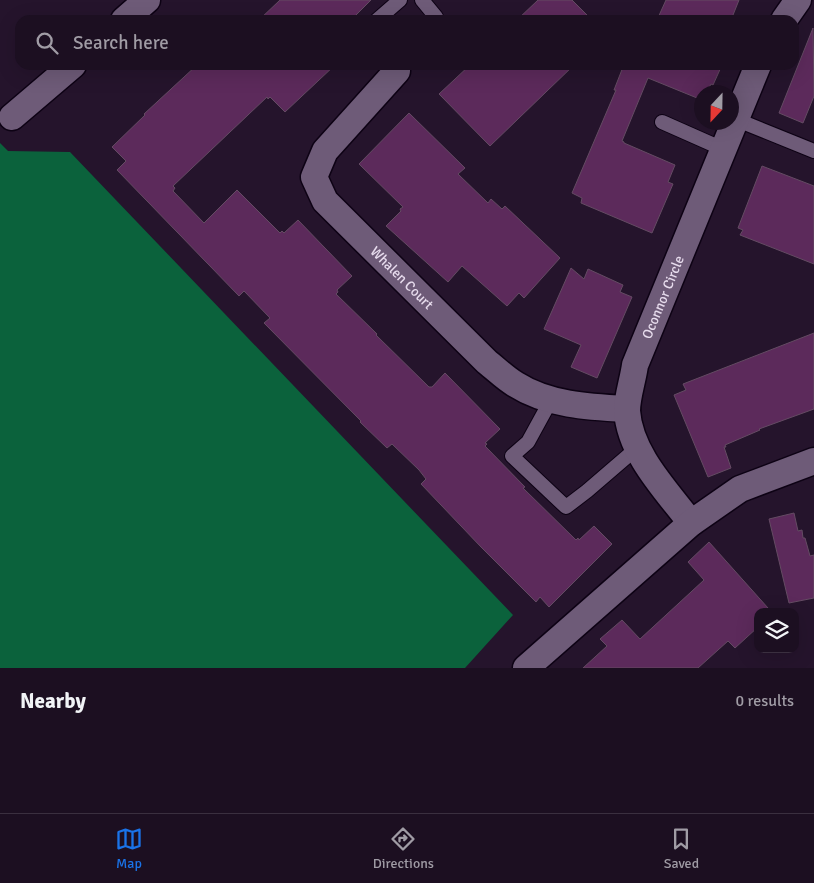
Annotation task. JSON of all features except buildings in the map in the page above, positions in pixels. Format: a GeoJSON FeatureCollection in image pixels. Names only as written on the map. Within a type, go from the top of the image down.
{"type":"FeatureCollection","features":[{"type":"Feature","properties":{"kind":"street"},"geometry":{"type":"LineString","coordinates":[[130,15],[147,0]]}},
{"type":"Feature","properties":{"kind":"street"},"geometry":{"type":"LineString","coordinates":[[788,15],[798,0]]}},
{"type":"Feature","properties":{"kind":"street"},"geometry":{"type":"LineString","coordinates":[[12,117],[67,70]]}},
{"type":"Feature","properties":{"kind":"street","name":"Whalen Court"},"geometry":{"type":"LineString","coordinates":[[395,70],[325,151],[314,177],[326,201],[487,362],[515,384],[551,400],[588,407],[627,409]]}},
{"type":"Feature","properties":{"kind":"street","name":"Oconnor Circle"},"geometry":{"type":"LineString","coordinates":[[739,110],[756,70]]}},
{"type":"Feature","properties":{"kind":"street","name":"Oconnor Circle"},"geometry":{"type":"LineString","coordinates":[[691,522],[658,480],[637,448],[630,430],[627,409],[635,366],[730,130]]}},
{"type":"Feature","properties":{"kind":"street"},"geometry":{"type":"LineString","coordinates":[[526,668],[691,522],[740,489],[814,461]]}},
{"type":"Feature","properties":{"kind":"lane"},"geometry":{"type":"LineString","coordinates":[[383,15],[400,0]]}},
{"type":"Feature","properties":{"kind":"lane"},"geometry":{"type":"LineString","coordinates":[[422,0],[434,15]]}},
{"type":"Feature","properties":{"kind":"lane"},"geometry":{"type":"LineString","coordinates":[[739,121],[814,151]]}},
{"type":"Feature","properties":{"kind":"lane"},"geometry":{"type":"LineString","coordinates":[[662,122],[722,149]]}},
{"type":"Feature","properties":{"kind":"lane"},"geometry":{"type":"LineString","coordinates":[[551,400],[528,442],[512,456],[566,507],[637,448]]}},
{"type":"Feature","properties":{"kind":"green space"},"geometry":{"type":"Polygon","coordinates":[[[0,143],[8,151],[70,152],[513,615],[465,668],[0,668],[0,143]]]}}]}
